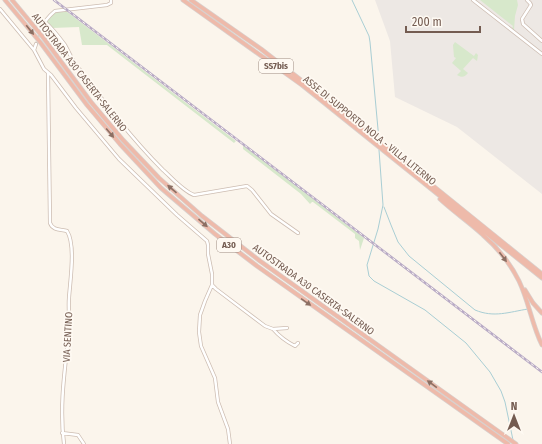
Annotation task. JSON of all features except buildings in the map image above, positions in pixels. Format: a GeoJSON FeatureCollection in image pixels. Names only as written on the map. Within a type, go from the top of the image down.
{"type":"FeatureCollection","features":[{"type":"Feature","properties":{"kind":"highway","name":"AUTOSTRADA A30 CASERTA-SALERNO"},"geometry":{"type":"LineString","coordinates":[[5,0],[40,42],[87,105],[115,139],[161,188],[215,234],[257,266],[508,444]]}},
{"type":"Feature","properties":{"kind":"highway","name":"AUTOSTRADA A30 CASERTA-SALERNO"},"geometry":{"type":"LineString","coordinates":[[12,0],[42,36],[96,108],[123,140],[159,178],[202,216],[230,239],[516,444]]}},
{"type":"Feature","properties":{"kind":"highway","name":"ASSE DI SUPPORTO NOLA - VILLA LITERNO"},"geometry":{"type":"LineString","coordinates":[[183,0],[302,85],[542,278]]}},
{"type":"Feature","properties":{"kind":"highway","name":"ASSE DI SUPPORTO NOLA - VILLA LITERNO"},"geometry":{"type":"LineString","coordinates":[[191,0],[261,49],[366,131],[542,274]]}},
{"type":"Feature","properties":{"kind":"highway"},"geometry":{"type":"LineString","coordinates":[[424,183],[446,204],[491,242],[505,259],[533,303],[541,312]]}},
{"type":"Feature","properties":{"kind":"highway"},"geometry":{"type":"LineString","coordinates":[[520,283],[542,345]]}},
{"type":"Feature","properties":{"kind":"street"},"geometry":{"type":"LineString","coordinates":[[41,29],[51,14],[56,11],[107,5],[111,3],[111,0]]}},
{"type":"Feature","properties":{"kind":"street"},"geometry":{"type":"LineString","coordinates":[[473,0],[542,54]]}},
{"type":"Feature","properties":{"kind":"street"},"geometry":{"type":"LineString","coordinates":[[527,0],[531,5],[523,18],[522,23],[524,27],[542,41]]}},
{"type":"Feature","properties":{"kind":"street"},"geometry":{"type":"LineString","coordinates":[[0,9],[34,50],[44,69],[119,158],[177,215],[207,241],[212,274],[212,285],[200,315],[199,332],[201,346],[215,378],[218,402],[228,428],[230,444]]}},
{"type":"Feature","properties":{"kind":"street"},"geometry":{"type":"LineString","coordinates":[[45,22],[65,45],[76,65],[112,114],[154,161],[189,193],[197,195],[247,186],[271,214],[298,233]]}},
{"type":"Feature","properties":{"kind":"street"},"geometry":{"type":"LineString","coordinates":[[34,50],[36,44]]}},
{"type":"Feature","properties":{"kind":"street","name":"VIA SENTINO"},"geometry":{"type":"LineString","coordinates":[[48,73],[50,223],[55,229],[67,232],[70,238],[72,255],[69,298],[69,330],[63,392],[62,433],[64,444]]}},
{"type":"Feature","properties":{"kind":"street"},"geometry":{"type":"LineString","coordinates":[[212,285],[221,294],[290,343],[295,346],[298,343]]}},
{"type":"Feature","properties":{"kind":"street"},"geometry":{"type":"LineString","coordinates":[[273,330],[287,328]]}},
{"type":"Feature","properties":{"kind":"street"},"geometry":{"type":"LineString","coordinates":[[62,433],[76,434],[84,444]]}},
{"type":"Feature","properties":{"kind":"shaded area"},"geometry":{"type":"Polygon","coordinates":[[[375,0],[542,0],[542,194],[457,127],[395,97],[390,41],[375,0]]]}},
{"type":"Feature","properties":{"kind":"green space"},"geometry":{"type":"Polygon","coordinates":[[[480,0],[517,0],[518,5],[515,16],[514,30],[512,28],[513,26],[480,0]]]}},
{"type":"Feature","properties":{"kind":"green space"},"geometry":{"type":"Polygon","coordinates":[[[62,11],[66,11],[236,141],[234,143],[107,45],[82,45],[79,27],[52,28],[47,22],[49,17],[62,11]]]}},
{"type":"Feature","properties":{"kind":"green space"},"geometry":{"type":"Polygon","coordinates":[[[455,42],[474,56],[476,53],[478,55],[477,61],[473,58],[463,69],[468,73],[463,77],[457,75],[461,71],[452,63],[456,58],[454,57],[453,45],[455,42]]]}},
{"type":"Feature","properties":{"kind":"green space"},"geometry":{"type":"Polygon","coordinates":[[[243,145],[364,238],[360,250],[359,241],[355,238],[355,234],[313,202],[310,204],[301,194],[243,149],[243,145]]]}},
{"type":"Feature","properties":{"kind":"waterway"},"geometry":{"type":"LineString","coordinates":[[352,0],[369,36],[379,140]]}},
{"type":"Feature","properties":{"kind":"waterway"},"geometry":{"type":"LineString","coordinates":[[379,150],[383,205],[378,229],[367,265],[369,276],[374,281],[425,310],[466,343],[490,372],[501,391],[505,402],[513,440]]}},
{"type":"Feature","properties":{"kind":"waterway"},"geometry":{"type":"LineString","coordinates":[[384,207],[398,242],[409,256],[475,310],[495,314],[528,309]]}},
{"type":"Feature","properties":{"kind":"tunnel"},"geometry":{"type":"LineString","coordinates":[[36,44],[41,29]]}},
{"type":"Feature","properties":{"kind":"railway"},"geometry":{"type":"LineString","coordinates":[[54,0],[542,372]]}}]}
